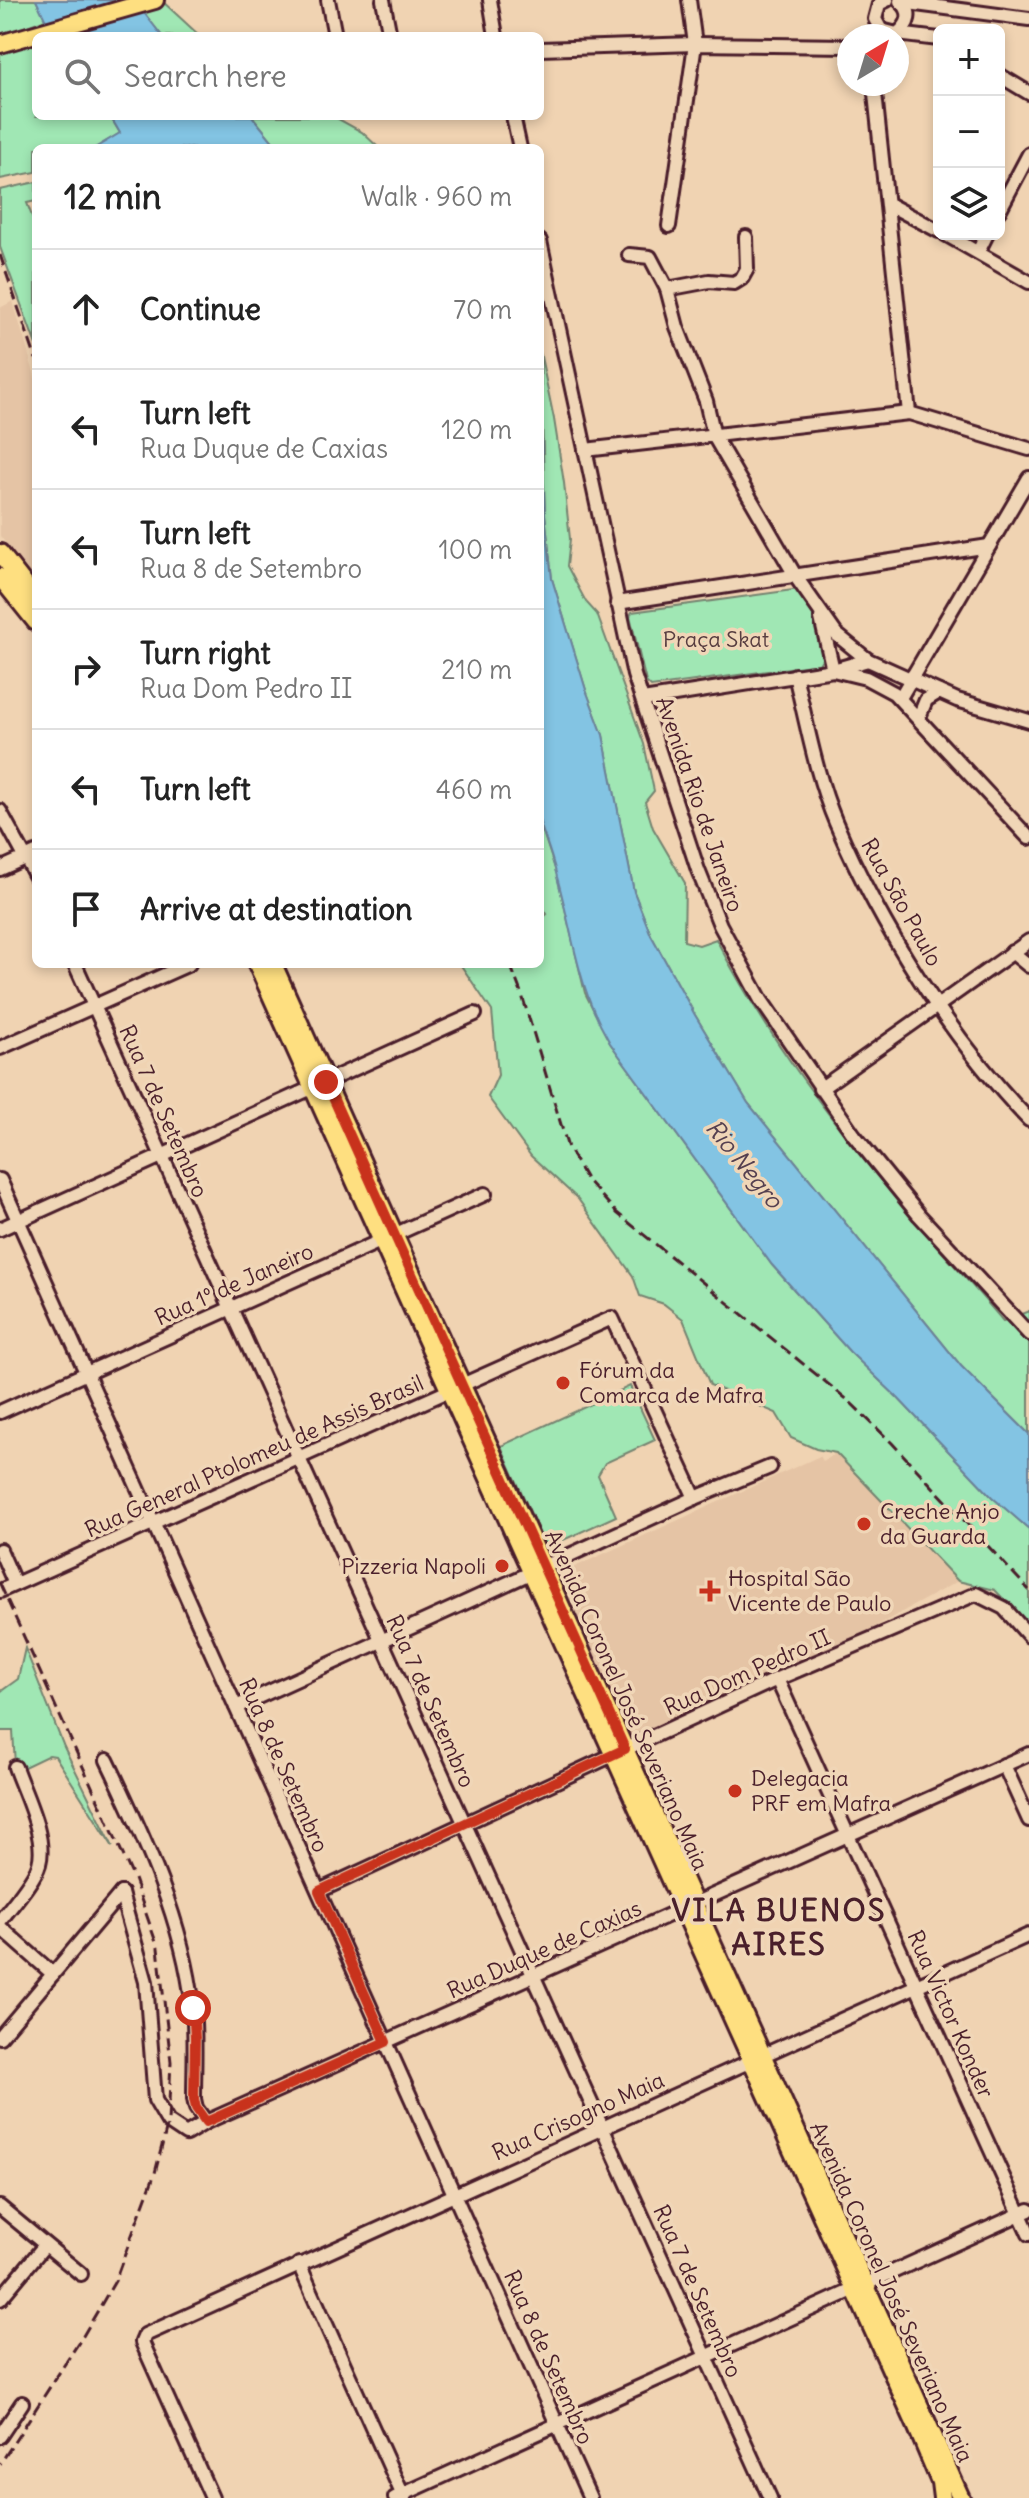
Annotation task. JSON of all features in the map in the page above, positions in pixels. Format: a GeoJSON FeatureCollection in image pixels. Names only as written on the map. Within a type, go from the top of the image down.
{"type":"FeatureCollection","features":[{"type":"Feature","properties":{"kind":"main road"},"geometry":{"type":"LineString","coordinates":[[43,32],[155,0]]}},
{"type":"Feature","properties":{"kind":"main road"},"geometry":{"type":"LineString","coordinates":[[0,44],[32,35]]}},
{"type":"Feature","properties":{"kind":"main road"},"geometry":{"type":"LineString","coordinates":[[0,553],[32,594]]}},
{"type":"Feature","properties":{"kind":"main road"},"geometry":{"type":"LineString","coordinates":[[0,577],[32,617]]}},
{"type":"Feature","properties":{"kind":"main road","name":"Avenida Coronel José Severiano Maia"},"geometry":{"type":"LineString","coordinates":[[259,968],[319,1085],[860,2287],[961,2498]]}},
{"type":"Feature","properties":{"kind":"main road","name":"Avenida Coronel José Severiano Maia"},"geometry":{"type":"LineString","coordinates":[[275,968],[319,1085]]}},
{"type":"Feature","properties":{"kind":"main road","name":"Avenida Coronel José Severiano Maia"},"geometry":{"type":"LineString","coordinates":[[860,2287],[938,2476],[942,2498]]}},
{"type":"Feature","properties":{"kind":"main road"},"geometry":{"type":"LineString","coordinates":[[931,2498],[938,2476]]}},
{"type":"Feature","properties":{"kind":"street"},"geometry":{"type":"LineString","coordinates":[[328,0],[334,32]]}},
{"type":"Feature","properties":{"kind":"street"},"geometry":{"type":"LineString","coordinates":[[383,0],[389,32]]}},
{"type":"Feature","properties":{"kind":"street"},"geometry":{"type":"LineString","coordinates":[[490,0],[495,32]]}},
{"type":"Feature","properties":{"kind":"street"},"geometry":{"type":"LineString","coordinates":[[669,226],[695,44],[689,0]]}},
{"type":"Feature","properties":{"kind":"street"},"geometry":{"type":"LineString","coordinates":[[878,0],[875,17],[878,24]]}},
{"type":"Feature","properties":{"kind":"street"},"geometry":{"type":"LineString","coordinates":[[873,24],[879,4],[887,0]]}},
{"type":"Feature","properties":{"kind":"street"},"geometry":{"type":"LineString","coordinates":[[899,1],[1029,19]]}},
{"type":"Feature","properties":{"kind":"street"},"geometry":{"type":"LineString","coordinates":[[899,1],[908,10],[908,21],[905,24]]}},
{"type":"Feature","properties":{"kind":"street"},"geometry":{"type":"LineString","coordinates":[[909,36],[933,38]]}},
{"type":"Feature","properties":{"kind":"street"},"geometry":{"type":"LineString","coordinates":[[544,49],[695,44],[837,46]]}},
{"type":"Feature","properties":{"kind":"street"},"geometry":{"type":"LineString","coordinates":[[1005,79],[1029,93]]}},
{"type":"Feature","properties":{"kind":"street"},"geometry":{"type":"LineString","coordinates":[[875,96],[909,413]]}},
{"type":"Feature","properties":{"kind":"street"},"geometry":{"type":"LineString","coordinates":[[514,120],[519,144]]}},
{"type":"Feature","properties":{"kind":"street"},"geometry":{"type":"LineString","coordinates":[[1005,200],[1029,154]]}},
{"type":"Feature","properties":{"kind":"street"},"geometry":{"type":"LineString","coordinates":[[888,204],[933,228]]}},
{"type":"Feature","properties":{"kind":"street"},"geometry":{"type":"LineString","coordinates":[[667,289],[709,281],[734,283],[742,278],[747,269],[746,237]]}},
{"type":"Feature","properties":{"kind":"street"},"geometry":{"type":"LineString","coordinates":[[956,240],[1029,282]]}},
{"type":"Feature","properties":{"kind":"street"},"geometry":{"type":"LineString","coordinates":[[978,252],[984,240]]}},
{"type":"Feature","properties":{"kind":"street"},"geometry":{"type":"LineString","coordinates":[[629,255],[650,257],[667,289],[677,327],[706,401],[714,436],[820,615],[845,643],[868,660],[939,692],[1029,721]]}},
{"type":"Feature","properties":{"kind":"street","name":"Avenida Rio de Janeiro"},"geometry":{"type":"LineString","coordinates":[[544,260],[617,603],[643,700],[698,870],[720,925],[761,1000],[820,1089],[905,1200],[1029,1333]]}},
{"type":"Feature","properties":{"kind":"street"},"geometry":{"type":"LineString","coordinates":[[585,450],[909,413],[1029,449]]}},
{"type":"Feature","properties":{"kind":"street"},"geometry":{"type":"LineString","coordinates":[[900,698],[1029,478]]}},
{"type":"Feature","properties":{"kind":"street"},"geometry":{"type":"LineString","coordinates":[[617,603],[989,546]]}},
{"type":"Feature","properties":{"kind":"street"},"geometry":{"type":"LineString","coordinates":[[820,615],[833,670]]}},
{"type":"Feature","properties":{"kind":"street"},"geometry":{"type":"LineString","coordinates":[[643,700],[833,670],[868,660]]}},
{"type":"Feature","properties":{"kind":"street"},"geometry":{"type":"LineString","coordinates":[[833,670],[866,678],[900,698],[1029,838]]}},
{"type":"Feature","properties":{"kind":"street","name":"Rua São Paulo"},"geometry":{"type":"LineString","coordinates":[[795,675],[822,783],[835,821],[875,902],[939,1007],[990,1078],[1029,1120]]}},
{"type":"Feature","properties":{"kind":"street"},"geometry":{"type":"LineString","coordinates":[[919,717],[926,700],[939,692]]}},
{"type":"Feature","properties":{"kind":"street"},"geometry":{"type":"LineString","coordinates":[[0,811],[32,855],[0,869]]}},
{"type":"Feature","properties":{"kind":"street"},"geometry":{"type":"LineString","coordinates":[[820,1089],[1029,941]]}},
{"type":"Feature","properties":{"kind":"street"},"geometry":{"type":"LineString","coordinates":[[1012,952],[1029,966]]}},
{"type":"Feature","properties":{"kind":"street","name":"Rua 7 de Setembro"},"geometry":{"type":"LineString","coordinates":[[77,968],[770,2498]]}},
{"type":"Feature","properties":{"kind":"street"},"geometry":{"type":"LineString","coordinates":[[0,1048],[180,968]]}},
{"type":"Feature","properties":{"kind":"street"},"geometry":{"type":"LineString","coordinates":[[0,1229],[475,1014]]}},
{"type":"Feature","properties":{"kind":"street","name":"Rua 8 de Setembro"},"geometry":{"type":"LineString","coordinates":[[0,1180],[590,2498]]}},
{"type":"Feature","properties":{"kind":"street","name":"Rua 1º de Janeiro"},"geometry":{"type":"LineString","coordinates":[[0,1412],[485,1194]]}},
{"type":"Feature","properties":{"kind":"street","name":"Rua General Ptolomeu de Assis Brasil"},"geometry":{"type":"LineString","coordinates":[[0,1591],[612,1318],[695,1498]]}},
{"type":"Feature","properties":{"kind":"street"},"geometry":{"type":"LineString","coordinates":[[236,1707],[695,1498],[770,1467]]}},
{"type":"Feature","properties":{"kind":"street"},"geometry":{"type":"LineString","coordinates":[[0,1550],[15,1584]]}},
{"type":"Feature","properties":{"kind":"street","name":"Rua Dom Pedro II"},"geometry":{"type":"LineString","coordinates":[[319,1891],[777,1679],[976,1594],[1004,1608],[1029,1636]]}},
{"type":"Feature","properties":{"kind":"street","name":"Rua Victor Konder"},"geometry":{"type":"LineString","coordinates":[[777,1679],[916,1986],[1024,2212],[1029,2234]]}},
{"type":"Feature","properties":{"kind":"street","name":"Rua Duque de Caxias"},"geometry":{"type":"LineString","coordinates":[[53,1974],[121,1893],[146,1982],[155,2100],[168,2122],[186,2134],[206,2122],[1029,1754]]}},
{"type":"Feature","properties":{"kind":"street"},"geometry":{"type":"LineString","coordinates":[[107,1760],[148,1851],[182,1943],[195,2038],[194,2099],[206,2122]]}},
{"type":"Feature","properties":{"kind":"street"},"geometry":{"type":"LineString","coordinates":[[1004,1765],[1029,1820]]}},
{"type":"Feature","properties":{"kind":"street"},"geometry":{"type":"LineString","coordinates":[[0,1921],[40,1860],[36,1825],[15,1767]]}},
{"type":"Feature","properties":{"kind":"street"},"geometry":{"type":"LineString","coordinates":[[0,1927],[53,1974],[0,2037]]}},
{"type":"Feature","properties":{"kind":"street","name":"Rua Crisogno Maia"},"geometry":{"type":"LineString","coordinates":[[212,2498],[142,2342],[145,2335],[1029,1935]]}},
{"type":"Feature","properties":{"kind":"street"},"geometry":{"type":"LineString","coordinates":[[0,2207],[81,2274]]}},
{"type":"Feature","properties":{"kind":"street"},"geometry":{"type":"LineString","coordinates":[[299,2264],[401,2497],[1024,2212]]}},
{"type":"Feature","properties":{"kind":"street"},"geometry":{"type":"LineString","coordinates":[[0,2299],[45,2245]]}},
{"type":"Feature","properties":{"kind":"street"},"geometry":{"type":"LineString","coordinates":[[0,2436],[22,2403]]}},
{"type":"Feature","properties":{"kind":"shaded area"},"geometry":{"type":"Polygon","coordinates":[[[13,301],[32,366],[32,575],[0,536],[0,308],[13,301]]]}},
{"type":"Feature","properties":{"kind":"shaded area","name":"Hospital São Vicente de Paulo"},"geometry":{"type":"Polygon","coordinates":[[[836,1453],[958,1581],[871,1629],[654,1726],[655,1729],[633,1739],[559,1574],[820,1456],[823,1461],[836,1453]]]}},
{"type":"Feature","properties":{"kind":"green space"},"geometry":{"type":"Polygon","coordinates":[[[0,0],[36,0],[46,19],[0,36],[0,0]]]}},
{"type":"Feature","properties":{"kind":"green space"},"geometry":{"type":"Polygon","coordinates":[[[134,0],[161,0],[196,32],[159,32],[134,0]]]}},
{"type":"Feature","properties":{"kind":"green space"},"geometry":{"type":"Polygon","coordinates":[[[32,40],[32,120],[112,120],[120,133],[102,144],[32,144],[32,173],[0,179],[0,51],[32,40]]]}},
{"type":"Feature","properties":{"kind":"green space"},"geometry":{"type":"Polygon","coordinates":[[[255,120],[340,120],[362,132],[375,144],[276,144],[255,120]]]}},
{"type":"Feature","properties":{"kind":"green space"},"geometry":{"type":"Polygon","coordinates":[[[32,183],[32,202],[27,203],[32,216],[32,334],[0,247],[0,190],[32,183]]]}},
{"type":"Feature","properties":{"kind":"green space"},"geometry":{"type":"Polygon","coordinates":[[[544,371],[564,483],[570,539],[567,566],[586,602],[597,614],[644,744],[654,791],[645,802],[653,828],[685,883],[684,941],[699,945],[716,939],[781,1048],[830,1116],[910,1215],[1003,1321],[1029,1311],[1029,1434],[961,1366],[748,1103],[651,935],[634,892],[603,735],[552,579],[545,514],[544,371]]]}},
{"type":"Feature","properties":{"kind":"green space","name":"Praça Skat"},"geometry":{"type":"Polygon","coordinates":[[[807,588],[824,656],[819,664],[651,687],[646,682],[630,616],[632,612],[807,588]]]}},
{"type":"Feature","properties":{"kind":"green space"},"geometry":{"type":"Polygon","coordinates":[[[544,835],[557,875],[585,993],[610,1043],[772,1265],[850,1352],[992,1497],[1029,1529],[1029,1626],[995,1590],[958,1581],[836,1453],[816,1449],[791,1438],[776,1413],[710,1385],[683,1319],[664,1304],[640,1296],[633,1276],[578,1199],[531,1156],[488,1097],[498,1075],[492,1011],[463,968],[544,968],[544,917],[547,914],[544,909],[544,835]]]}},
{"type":"Feature","properties":{"kind":"green space"},"geometry":{"type":"Polygon","coordinates":[[[630,1386],[655,1440],[605,1463],[598,1475],[616,1516],[546,1548],[501,1446],[630,1386]]]}},
{"type":"Feature","properties":{"kind":"green space"},"geometry":{"type":"Polygon","coordinates":[[[25,1648],[64,1747],[113,1847],[55,1756],[49,1755],[18,1769],[15,1765],[13,1731],[0,1731],[0,1692],[18,1679],[25,1648]]]}},
{"type":"Feature","properties":{"kind":"water"},"geometry":{"type":"Polygon","coordinates":[[[36,0],[134,0],[159,32],[51,32],[36,0]]]}},
{"type":"Feature","properties":{"kind":"water"},"geometry":{"type":"Polygon","coordinates":[[[112,120],[255,120],[276,144],[102,144],[120,133],[112,120]]]}},
{"type":"Feature","properties":{"kind":"water","name":"Rio Negro"},"geometry":{"type":"Polygon","coordinates":[[[544,494],[552,579],[603,735],[634,892],[651,935],[748,1103],[961,1366],[1029,1434],[1029,1529],[992,1497],[850,1352],[772,1265],[610,1043],[583,982],[544,836],[544,494]]]}},
{"type":"Feature","properties":{"kind":"railway"},"geometry":{"type":"LineString","coordinates":[[0,255],[32,347]]}},
{"type":"Feature","properties":{"kind":"railway"},"geometry":{"type":"LineString","coordinates":[[512,968],[568,1148],[586,1179],[617,1213],[849,1401],[1029,1590]]}},
{"type":"Feature","properties":{"kind":"railway"},"geometry":{"type":"LineString","coordinates":[[0,1584],[134,1879],[158,1948],[171,2062],[168,2122],[155,2173],[115,2281],[0,2464]]}},
{"type":"Feature","properties":{"kind":"place","name":"Fórum da Comarca de Mafra"},"geometry":{"type":"Point","coordinates":[563,1383]}},
{"type":"Feature","properties":{"kind":"place","name":"Creche Anjo da Guarda"},"geometry":{"type":"Point","coordinates":[864,1524]}},
{"type":"Feature","properties":{"kind":"place","name":"Pizzeria Napoli"},"geometry":{"type":"Point","coordinates":[502,1566]}},
{"type":"Feature","properties":{"kind":"place","name":"Hospital São Vicente de Paulo"},"geometry":{"type":"Point","coordinates":[710,1591]}},
{"type":"Feature","properties":{"kind":"place","name":"Delegacia PRF em Mafra"},"geometry":{"type":"Point","coordinates":[735,1791]}},
{"type":"Feature","properties":{"kind":"district","name":"VILA BUENOS AIRES"},"geometry":{"type":"Point","coordinates":[779,1928]}},
{"type":"Feature","properties":{"kind":"route"},"geometry":{"type":"LineString","coordinates":[[193,2008],[194,2099],[206,2122],[386,2042],[319,1891],[625,1749],[326,1082]]}}]}
